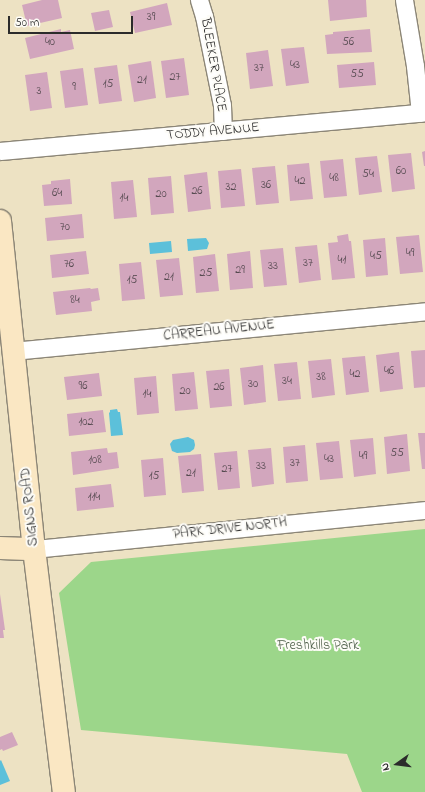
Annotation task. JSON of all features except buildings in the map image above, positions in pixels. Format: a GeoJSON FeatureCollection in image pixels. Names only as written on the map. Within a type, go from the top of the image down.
{"type":"FeatureCollection","features":[{"type":"Feature","properties":{"kind":"street","name":"BLEEKER PLACE"},"geometry":{"type":"LineString","coordinates":[[199,0],[204,16],[220,98],[223,131]]}},
{"type":"Feature","properties":{"kind":"street"},"geometry":{"type":"LineString","coordinates":[[404,0],[422,113]]}},
{"type":"Feature","properties":{"kind":"street","name":"TODDY AVENUE"},"geometry":{"type":"LineString","coordinates":[[0,151],[422,113]]}},
{"type":"Feature","properties":{"kind":"street","name":"SIGNS ROAD"},"geometry":{"type":"LineString","coordinates":[[0,221],[34,549],[64,792]]}},
{"type":"Feature","properties":{"kind":"street","name":"CARREAU AVENUE"},"geometry":{"type":"LineString","coordinates":[[13,351],[425,311]]}},
{"type":"Feature","properties":{"kind":"street","name":"PARK DRIVE NORTH"},"geometry":{"type":"LineString","coordinates":[[34,549],[425,510]]}},
{"type":"Feature","properties":{"kind":"street"},"geometry":{"type":"LineString","coordinates":[[0,548],[34,549]]}},
{"type":"Feature","properties":{"kind":"green space","name":"Freshkills Park"},"geometry":{"type":"Polygon","coordinates":[[[425,529],[425,792],[362,792],[347,754],[81,730],[59,593],[91,562],[425,529]]]}},
{"type":"Feature","properties":{"kind":"water"},"geometry":{"type":"Polygon","coordinates":[[[206,238],[209,243],[207,249],[188,251],[187,239],[206,238]]]}},
{"type":"Feature","properties":{"kind":"water"},"geometry":{"type":"Polygon","coordinates":[[[171,241],[172,252],[150,254],[149,243],[171,241]]]}},
{"type":"Feature","properties":{"kind":"water"},"geometry":{"type":"Polygon","coordinates":[[[117,409],[118,412],[120,412],[123,435],[111,436],[109,413],[110,410],[117,409]]]}},
{"type":"Feature","properties":{"kind":"water"},"geometry":{"type":"Polygon","coordinates":[[[188,437],[194,440],[194,449],[190,452],[177,453],[172,451],[170,444],[173,440],[188,437]]]}},
{"type":"Feature","properties":{"kind":"water"},"geometry":{"type":"Polygon","coordinates":[[[1,760],[10,781],[0,785],[0,761],[1,760]]]}}]}
